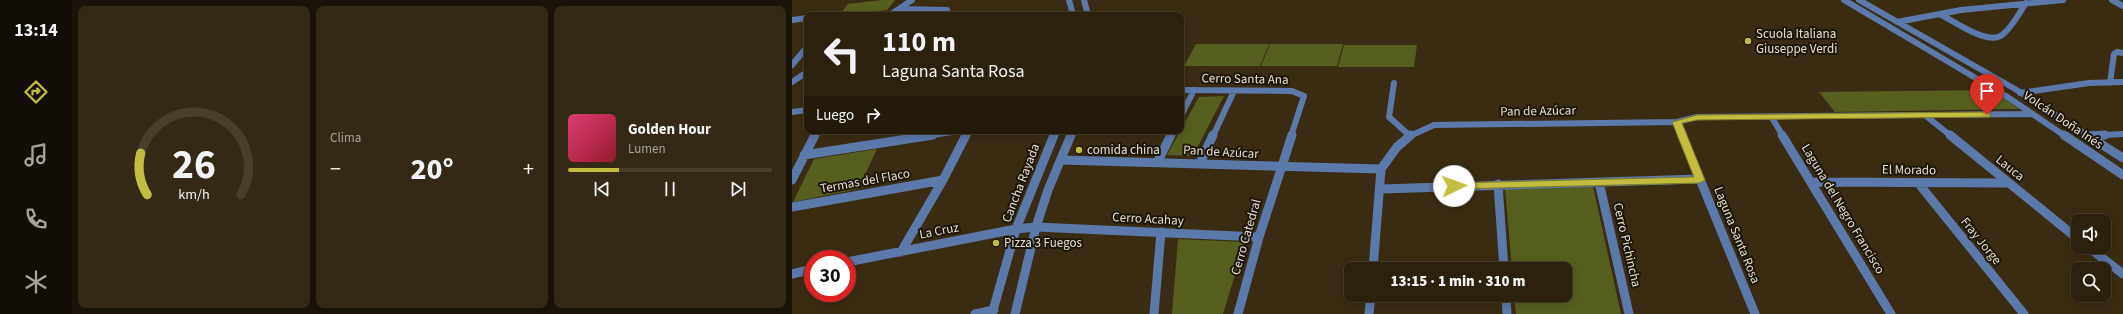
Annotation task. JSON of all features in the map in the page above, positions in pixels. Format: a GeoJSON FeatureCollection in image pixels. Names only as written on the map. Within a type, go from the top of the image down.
{"type":"FeatureCollection","features":[{"type":"Feature","properties":{"kind":"street"},"geometry":{"type":"LineString","coordinates":[[895,12],[912,0]]}},
{"type":"Feature","properties":{"kind":"street"},"geometry":{"type":"LineString","coordinates":[[1069,0],[1071,12]]}},
{"type":"Feature","properties":{"kind":"street"},"geometry":{"type":"LineString","coordinates":[[1084,0],[1087,12]]}},
{"type":"Feature","properties":{"kind":"street","name":"Volcán Doña Inés"},"geometry":{"type":"LineString","coordinates":[[1844,0],[2006,96],[2123,175]]}},
{"type":"Feature","properties":{"kind":"street","name":"Volcán Doña Inés"},"geometry":{"type":"LineString","coordinates":[[1859,0],[2022,93],[2123,158]]}},
{"type":"Feature","properties":{"kind":"street"},"geometry":{"type":"LineString","coordinates":[[1886,24],[1940,14],[2026,3],[2063,0]]}},
{"type":"Feature","properties":{"kind":"street"},"geometry":{"type":"LineString","coordinates":[[2112,0],[2123,6]]}},
{"type":"Feature","properties":{"kind":"street"},"geometry":{"type":"LineString","coordinates":[[1940,14],[1984,36],[1996,38],[2002,35],[2026,3]]}},
{"type":"Feature","properties":{"kind":"street"},"geometry":{"type":"LineString","coordinates":[[900,9],[947,10]]}},
{"type":"Feature","properties":{"kind":"street"},"geometry":{"type":"LineString","coordinates":[[792,20],[804,18]]}},
{"type":"Feature","properties":{"kind":"street"},"geometry":{"type":"LineString","coordinates":[[792,65],[804,51]]}},
{"type":"Feature","properties":{"kind":"street"},"geometry":{"type":"LineString","coordinates":[[2110,83],[2114,54],[2117,52],[2123,53]]}},
{"type":"Feature","properties":{"kind":"street"},"geometry":{"type":"LineString","coordinates":[[792,82],[804,74]]}},
{"type":"Feature","properties":{"kind":"street"},"geometry":{"type":"LineString","coordinates":[[2006,96],[2090,83],[2123,82]]}},
{"type":"Feature","properties":{"kind":"street"},"geometry":{"type":"LineString","coordinates":[[1394,83],[1389,117],[1409,135]]}},
{"type":"Feature","properties":{"kind":"street","name":"Cerro Santa Ana"},"geometry":{"type":"LineString","coordinates":[[1184,90],[1292,91],[1304,96],[1280,167]]}},
{"type":"Feature","properties":{"kind":"street"},"geometry":{"type":"LineString","coordinates":[[1184,110],[1194,90]]}},
{"type":"Feature","properties":{"kind":"street"},"geometry":{"type":"LineString","coordinates":[[1200,163],[1234,91]]}},
{"type":"Feature","properties":{"kind":"street"},"geometry":{"type":"LineString","coordinates":[[792,112],[804,110]]}},
{"type":"Feature","properties":{"kind":"street","name":"Pan de Azúcar"},"geometry":{"type":"LineString","coordinates":[[1061,160],[1158,161],[1280,167],[1381,168],[1399,143],[1420,128],[1434,125],[1677,122],[1697,117],[1772,118],[2033,114]]}},
{"type":"Feature","properties":{"kind":"street","name":"Lauca"},"geometry":{"type":"LineString","coordinates":[[1926,116],[2007,184],[2071,234]]}},
{"type":"Feature","properties":{"kind":"street","name":"Laguna del Negro Francisco"},"geometry":{"type":"LineString","coordinates":[[1772,118],[1891,314]]}},
{"type":"Feature","properties":{"kind":"street","name":"Laguna Santa Rosa"},"geometry":{"type":"LineString","coordinates":[[1677,122],[1756,314]]}},
{"type":"Feature","properties":{"kind":"street"},"geometry":{"type":"LineString","coordinates":[[792,180],[815,134]]}},
{"type":"Feature","properties":{"kind":"street"},"geometry":{"type":"LineString","coordinates":[[804,155],[940,134]]}},
{"type":"Feature","properties":{"kind":"street"},"geometry":{"type":"LineString","coordinates":[[901,252],[943,180],[966,134]]}},
{"type":"Feature","properties":{"kind":"street","name":"Cancha Rayada"},"geometry":{"type":"LineString","coordinates":[[993,312],[1016,229],[1035,178],[1055,134]]}},
{"type":"Feature","properties":{"kind":"street"},"geometry":{"type":"LineString","coordinates":[[1015,314],[1036,227],[1048,190],[1072,134]]}},
{"type":"Feature","properties":{"kind":"street"},"geometry":{"type":"LineString","coordinates":[[1158,161],[1172,134]]}},
{"type":"Feature","properties":{"kind":"street"},"geometry":{"type":"LineString","coordinates":[[2088,136],[2123,134]]}},
{"type":"Feature","properties":{"kind":"street","name":"Cerro Catedral"},"geometry":{"type":"LineString","coordinates":[[1238,314],[1280,167]]}},
{"type":"Feature","properties":{"kind":"street"},"geometry":{"type":"LineString","coordinates":[[1374,262],[1381,189],[1381,168]]}},
{"type":"Feature","properties":{"kind":"street","name":"Termas del Flaco"},"geometry":{"type":"LineString","coordinates":[[792,207],[943,180]]}},
{"type":"Feature","properties":{"kind":"street"},"geometry":{"type":"LineString","coordinates":[[1381,189],[1498,184],[1700,180]]}},
{"type":"Feature","properties":{"kind":"street","name":"Cerro Pichincha"},"geometry":{"type":"LineString","coordinates":[[1599,182],[1629,314]]}},
{"type":"Feature","properties":{"kind":"street","name":"El Morado"},"geometry":{"type":"LineString","coordinates":[[1811,182],[2007,184]]}},
{"type":"Feature","properties":{"kind":"street"},"geometry":{"type":"LineString","coordinates":[[1498,184],[1504,262]]}},
{"type":"Feature","properties":{"kind":"street","name":"Fray Jorge"},"geometry":{"type":"LineString","coordinates":[[1919,184],[2024,314]]}},
{"type":"Feature","properties":{"kind":"street","name":"La Cruz"},"geometry":{"type":"LineString","coordinates":[[856,260],[1016,229],[1036,227]]}},
{"type":"Feature","properties":{"kind":"street","name":"Cerro Acahay"},"geometry":{"type":"LineString","coordinates":[[1036,227],[1259,237]]}},
{"type":"Feature","properties":{"kind":"street"},"geometry":{"type":"LineString","coordinates":[[1154,314],[1161,232]]}},
{"type":"Feature","properties":{"kind":"street"},"geometry":{"type":"LineString","coordinates":[[2097,254],[2123,274]]}},
{"type":"Feature","properties":{"kind":"street"},"geometry":{"type":"LineString","coordinates":[[792,274],[804,271]]}},
{"type":"Feature","properties":{"kind":"street"},"geometry":{"type":"LineString","coordinates":[[1369,314],[1370,302]]}},
{"type":"Feature","properties":{"kind":"street"},"geometry":{"type":"LineString","coordinates":[[1506,302],[1507,314]]}},
{"type":"Feature","properties":{"kind":"street"},"geometry":{"type":"LineString","coordinates":[[975,314],[993,312]]}},
{"type":"Feature","properties":{"kind":"green space"},"geometry":{"type":"Polygon","coordinates":[[[895,0],[887,10],[841,12],[848,4],[895,0]]]}},
{"type":"Feature","properties":{"kind":"green space"},"geometry":{"type":"Polygon","coordinates":[[[1196,44],[1269,44],[1260,66],[1184,66],[1196,44]]]}},
{"type":"Feature","properties":{"kind":"green space"},"geometry":{"type":"Polygon","coordinates":[[[1270,44],[1343,44],[1337,66],[1261,66],[1270,44]]]}},
{"type":"Feature","properties":{"kind":"green space"},"geometry":{"type":"Polygon","coordinates":[[[1344,45],[1417,45],[1414,67],[1338,67],[1344,45]]]}},
{"type":"Feature","properties":{"kind":"green space"},"geometry":{"type":"Polygon","coordinates":[[[1992,90],[2019,109],[1835,112],[1819,92],[1992,90]]]}},
{"type":"Feature","properties":{"kind":"green space"},"geometry":{"type":"Polygon","coordinates":[[[1224,96],[1193,156],[1167,155],[1179,134],[1184,134],[1184,124],[1199,97],[1224,96]]]}},
{"type":"Feature","properties":{"kind":"green space"},"geometry":{"type":"Polygon","coordinates":[[[877,149],[858,189],[793,202],[814,159],[877,149]]]}},
{"type":"Feature","properties":{"kind":"green space"},"geometry":{"type":"Polygon","coordinates":[[[1593,186],[1621,314],[1516,314],[1515,302],[1572,302],[1572,262],[1511,262],[1505,188],[1593,186]]]}},
{"type":"Feature","properties":{"kind":"green space"},"geometry":{"type":"Polygon","coordinates":[[[1178,239],[1245,242],[1223,314],[1172,314],[1178,239]]]}},
{"type":"Feature","properties":{"kind":"place","name":"Scuola Italiana Giuseppe Verdi"},"geometry":{"type":"Point","coordinates":[1748,41]}},
{"type":"Feature","properties":{"kind":"place","name":"comida china"},"geometry":{"type":"Point","coordinates":[1079,150]}},
{"type":"Feature","properties":{"kind":"place","name":"Pizza 3 Fuegos"},"geometry":{"type":"Point","coordinates":[996,243]}},
{"type":"Feature","properties":{"kind":"route"},"geometry":{"type":"LineString","coordinates":[[1454,186],[1700,180],[1677,122],[1684,119],[1697,117],[1772,118],[1987,115]]}}]}
